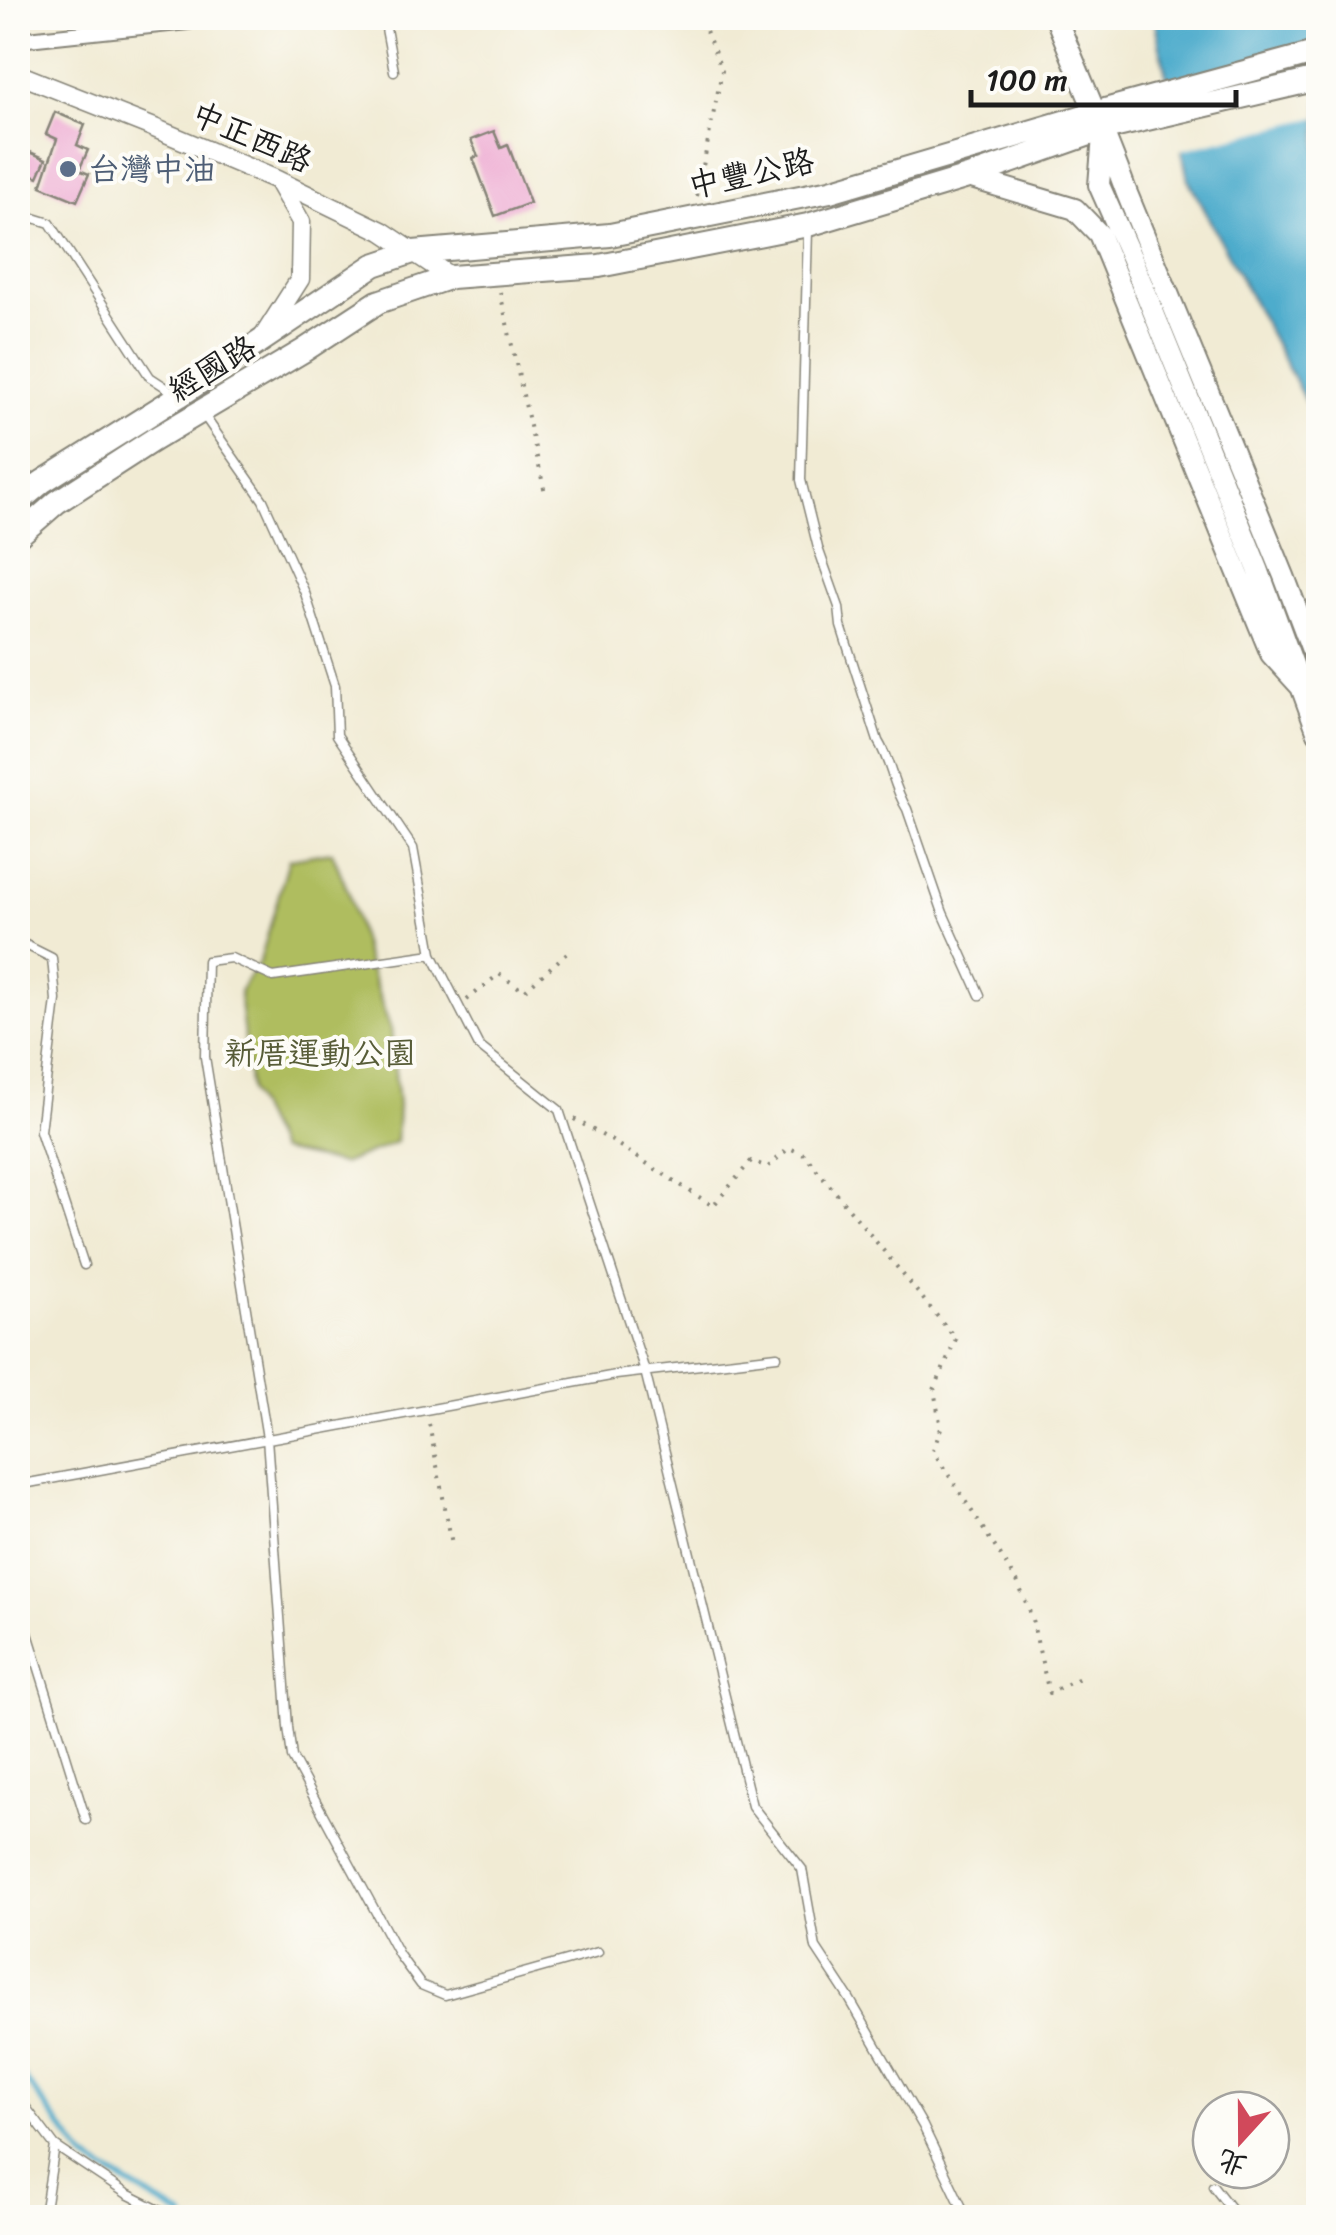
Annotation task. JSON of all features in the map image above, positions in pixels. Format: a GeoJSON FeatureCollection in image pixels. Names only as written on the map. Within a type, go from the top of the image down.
{"type":"FeatureCollection","features":[{"type":"Feature","properties":{"kind":"main road"},"geometry":{"type":"LineString","coordinates":[[1056,18],[1318,666]]}},
{"type":"Feature","properties":{"kind":"main road"},"geometry":{"type":"LineString","coordinates":[[1099,121],[1318,52]]}},
{"type":"Feature","properties":{"kind":"main road"},"geometry":{"type":"LineString","coordinates":[[1099,121],[1318,80]]}},
{"type":"Feature","properties":{"kind":"main road","name":"中豐公路"},"geometry":{"type":"LineString","coordinates":[[413,252],[618,234],[830,191],[1099,121]]}},
{"type":"Feature","properties":{"kind":"main road","name":"中豐公路"},"geometry":{"type":"LineString","coordinates":[[452,276],[599,266],[808,225],[968,177],[1099,121]]}},
{"type":"Feature","properties":{"kind":"main road"},"geometry":{"type":"LineString","coordinates":[[1099,121],[1099,185],[1258,569],[1310,682],[1318,733]]}},
{"type":"Feature","properties":{"kind":"main road"},"geometry":{"type":"LineString","coordinates":[[968,177],[1075,209],[1100,234],[1271,654],[1310,682]]}},
{"type":"Feature","properties":{"kind":"main road"},"geometry":{"type":"LineString","coordinates":[[618,234],[622,262]]}},
{"type":"Feature","properties":{"kind":"main road","name":"經國路"},"geometry":{"type":"LineString","coordinates":[[18,502],[42,482],[374,265],[413,252]]}},
{"type":"Feature","properties":{"kind":"main road","name":"經國路"},"geometry":{"type":"LineString","coordinates":[[18,536],[57,502],[152,440],[378,302],[452,276]]}},
{"type":"Feature","properties":{"kind":"street"},"geometry":{"type":"LineString","coordinates":[[18,40],[204,18]]}},
{"type":"Feature","properties":{"kind":"street","name":"中正西路"},"geometry":{"type":"LineString","coordinates":[[18,74],[277,180],[382,230],[452,276]]}},
{"type":"Feature","properties":{"kind":"street"},"geometry":{"type":"LineString","coordinates":[[260,342],[300,280],[301,222],[277,180]]}},
{"type":"Feature","properties":{"kind":"lane"},"geometry":{"type":"LineString","coordinates":[[384,18],[394,71]]}},
{"type":"Feature","properties":{"kind":"lane"},"geometry":{"type":"LineString","coordinates":[[18,213],[50,223],[150,377],[202,412],[263,500],[305,593],[335,686],[337,735],[412,848],[432,954],[479,1046],[558,1110],[645,1371],[752,1806],[802,1869],[816,1948],[922,2126],[967,2218]]}},
{"type":"Feature","properties":{"kind":"lane"},"geometry":{"type":"LineString","coordinates":[[808,225],[801,480],[818,548],[839,607],[841,626],[878,740],[907,809],[943,914],[980,996]]}},
{"type":"Feature","properties":{"kind":"lane"},"geometry":{"type":"LineString","coordinates":[[18,941],[52,958],[56,1000],[40,1131],[84,1266]]}},
{"type":"Feature","properties":{"kind":"lane"},"geometry":{"type":"LineString","coordinates":[[432,954],[272,977],[231,958],[207,961],[205,1057],[267,1438],[292,1757],[399,1956],[421,1985],[445,1995],[598,1952]]}},
{"type":"Feature","properties":{"kind":"lane"},"geometry":{"type":"LineString","coordinates":[[18,1485],[645,1371],[777,1356]]}},
{"type":"Feature","properties":{"kind":"lane"},"geometry":{"type":"LineString","coordinates":[[18,1601],[86,1820]]}},
{"type":"Feature","properties":{"kind":"lane"},"geometry":{"type":"LineString","coordinates":[[18,2097],[55,2146],[127,2194],[175,2218]]}},
{"type":"Feature","properties":{"kind":"lane"},"geometry":{"type":"LineString","coordinates":[[50,2218],[44,2214],[55,2146]]}},
{"type":"Feature","properties":{"kind":"lane"},"geometry":{"type":"LineString","coordinates":[[1216,2190],[1238,2218]]}},
{"type":"Feature","properties":{"kind":"path"},"geometry":{"type":"LineString","coordinates":[[692,219],[722,71],[701,18]]}},
{"type":"Feature","properties":{"kind":"path"},"geometry":{"type":"LineString","coordinates":[[496,274],[545,492]]}},
{"type":"Feature","properties":{"kind":"path"},"geometry":{"type":"LineString","coordinates":[[459,1007],[499,974],[524,992],[568,952]]}},
{"type":"Feature","properties":{"kind":"path"},"geometry":{"type":"LineString","coordinates":[[558,1110],[713,1206],[751,1161],[768,1167],[789,1148],[804,1154],[956,1340],[934,1390],[942,1428],[933,1450],[1017,1582],[1031,1615],[1049,1693],[1084,1676]]}},
{"type":"Feature","properties":{"kind":"path"},"geometry":{"type":"LineString","coordinates":[[426,1409],[452,1544]]}},
{"type":"Feature","properties":{"kind":"green space","name":"新厝運動公園"},"geometry":{"type":"Polygon","coordinates":[[[332,852],[391,1030],[398,1105],[396,1142],[342,1164],[279,1151],[250,1092],[239,991],[260,961],[289,859],[332,852]]]}},
{"type":"Feature","properties":{"kind":"water"},"geometry":{"type":"Polygon","coordinates":[[[1154,18],[1318,18],[1318,425],[1188,179],[1154,18]]]}},
{"type":"Feature","properties":{"kind":"pier"},"geometry":{"type":"Polygon","coordinates":[[[1318,61],[1318,117],[1177,151],[1166,97],[1318,61]]]}},
{"type":"Feature","properties":{"kind":"building"},"geometry":{"type":"Polygon","coordinates":[[[55,112],[85,125],[77,145],[88,150],[79,170],[89,174],[77,201],[41,186],[57,139],[46,134],[55,112]]]}},
{"type":"Feature","properties":{"kind":"building"},"geometry":{"type":"Polygon","coordinates":[[[494,131],[501,148],[508,145],[530,203],[495,216],[473,158],[478,156],[471,140],[494,131]]]}},
{"type":"Feature","properties":{"kind":"building"},"geometry":{"type":"Polygon","coordinates":[[[18,136],[27,139],[23,149],[46,159],[38,177],[18,169],[18,136]]]}},
{"type":"Feature","properties":{"kind":"waterway"},"geometry":{"type":"LineString","coordinates":[[18,2070],[86,2159],[185,2218]]}},
{"type":"Feature","properties":{"kind":"place","name":"台灣中油"},"geometry":{"type":"Point","coordinates":[68,169]}}]}
